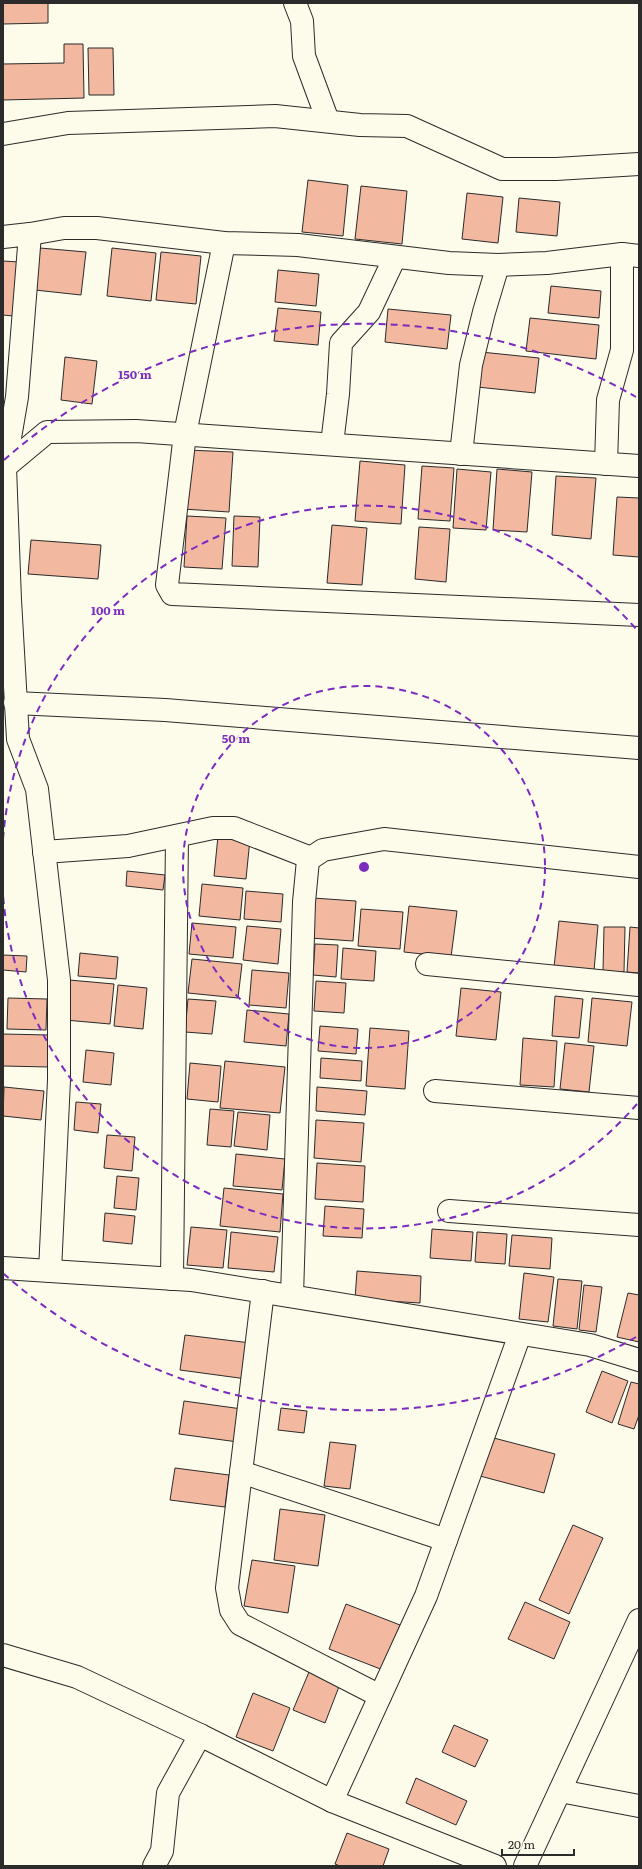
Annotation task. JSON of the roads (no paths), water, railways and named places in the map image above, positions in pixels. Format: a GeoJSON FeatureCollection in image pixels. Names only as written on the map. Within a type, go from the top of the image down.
{"type":"FeatureCollection","features":[{"type":"Feature","properties":{"kind":"street"},"geometry":{"type":"LineString","coordinates":[[295,3],[302,21],[304,56],[328,121]]}},
{"type":"Feature","properties":{"kind":"street"},"geometry":{"type":"LineString","coordinates":[[3,134],[68,123],[275,116],[360,124],[407,126],[502,169],[556,169],[639,164]]}},
{"type":"Feature","properties":{"kind":"street"},"geometry":{"type":"LineString","coordinates":[[3,237],[64,228],[97,228],[224,243],[298,245],[449,263],[498,265],[547,263],[631,255],[622,350],[608,400],[606,464]]}},
{"type":"Feature","properties":{"kind":"street"},"geometry":{"type":"LineString","coordinates":[[30,234],[10,397],[5,467],[6,541],[15,703],[10,738],[37,789],[59,980],[59,1080],[50,1271]]}},
{"type":"Feature","properties":{"kind":"street"},"geometry":{"type":"LineString","coordinates":[[224,243],[185,434],[167,585],[172,594],[639,615]]}},
{"type":"Feature","properties":{"kind":"street"},"geometry":{"type":"LineString","coordinates":[[332,444],[338,394],[341,343],[369,312],[395,257]]}},
{"type":"Feature","properties":{"kind":"street"},"geometry":{"type":"LineString","coordinates":[[461,454],[472,365],[484,312],[498,265]]}},
{"type":"Feature","properties":{"kind":"street"},"geometry":{"type":"LineString","coordinates":[[5,467],[47,432],[136,431],[639,466]]}},
{"type":"Feature","properties":{"kind":"street"},"geometry":{"type":"LineString","coordinates":[[15,703],[165,710],[639,748]]}},
{"type":"Feature","properties":{"kind":"street"},"geometry":{"type":"LineString","coordinates":[[44,852],[128,846],[177,837],[213,828],[234,828],[311,858]]}},
{"type":"Feature","properties":{"kind":"street"},"geometry":{"type":"LineString","coordinates":[[172,1279],[177,837]]}},
{"type":"Feature","properties":{"kind":"street"},"geometry":{"type":"LineString","coordinates":[[292,1296],[304,902],[308,860],[323,850],[384,839],[639,867]]}},
{"type":"Feature","properties":{"kind":"street"},"geometry":{"type":"LineString","coordinates":[[427,964],[639,985]]}},
{"type":"Feature","properties":{"kind":"street"},"geometry":{"type":"LineString","coordinates":[[435,1091],[639,1108]]}},
{"type":"Feature","properties":{"kind":"street"},"geometry":{"type":"LineString","coordinates":[[449,1211],[639,1225]]}},
{"type":"Feature","properties":{"kind":"street"},"geometry":{"type":"LineString","coordinates":[[3,1268],[191,1280],[590,1345],[639,1360]]}},
{"type":"Feature","properties":{"kind":"street"},"geometry":{"type":"LineString","coordinates":[[263,1291],[227,1588],[230,1610],[240,1624],[380,1696]]}},
{"type":"Feature","properties":{"kind":"street"},"geometry":{"type":"LineString","coordinates":[[332,1801],[426,1596],[520,1334]]}},
{"type":"Feature","properties":{"kind":"street"},"geometry":{"type":"LineString","coordinates":[[241,1472],[446,1540]]}},
{"type":"Feature","properties":{"kind":"street"},"geometry":{"type":"LineString","coordinates":[[525,1866],[638,1624]]}},
{"type":"Feature","properties":{"kind":"street"},"geometry":{"type":"LineString","coordinates":[[3,1655],[78,1677],[200,1735],[332,1801],[495,1866]]}},
{"type":"Feature","properties":{"kind":"street"},"geometry":{"type":"LineString","coordinates":[[154,1866],[162,1851],[168,1793],[200,1735]]}},
{"type":"Feature","properties":{"kind":"street"},"geometry":{"type":"LineString","coordinates":[[560,1791],[639,1806]]}}]}
